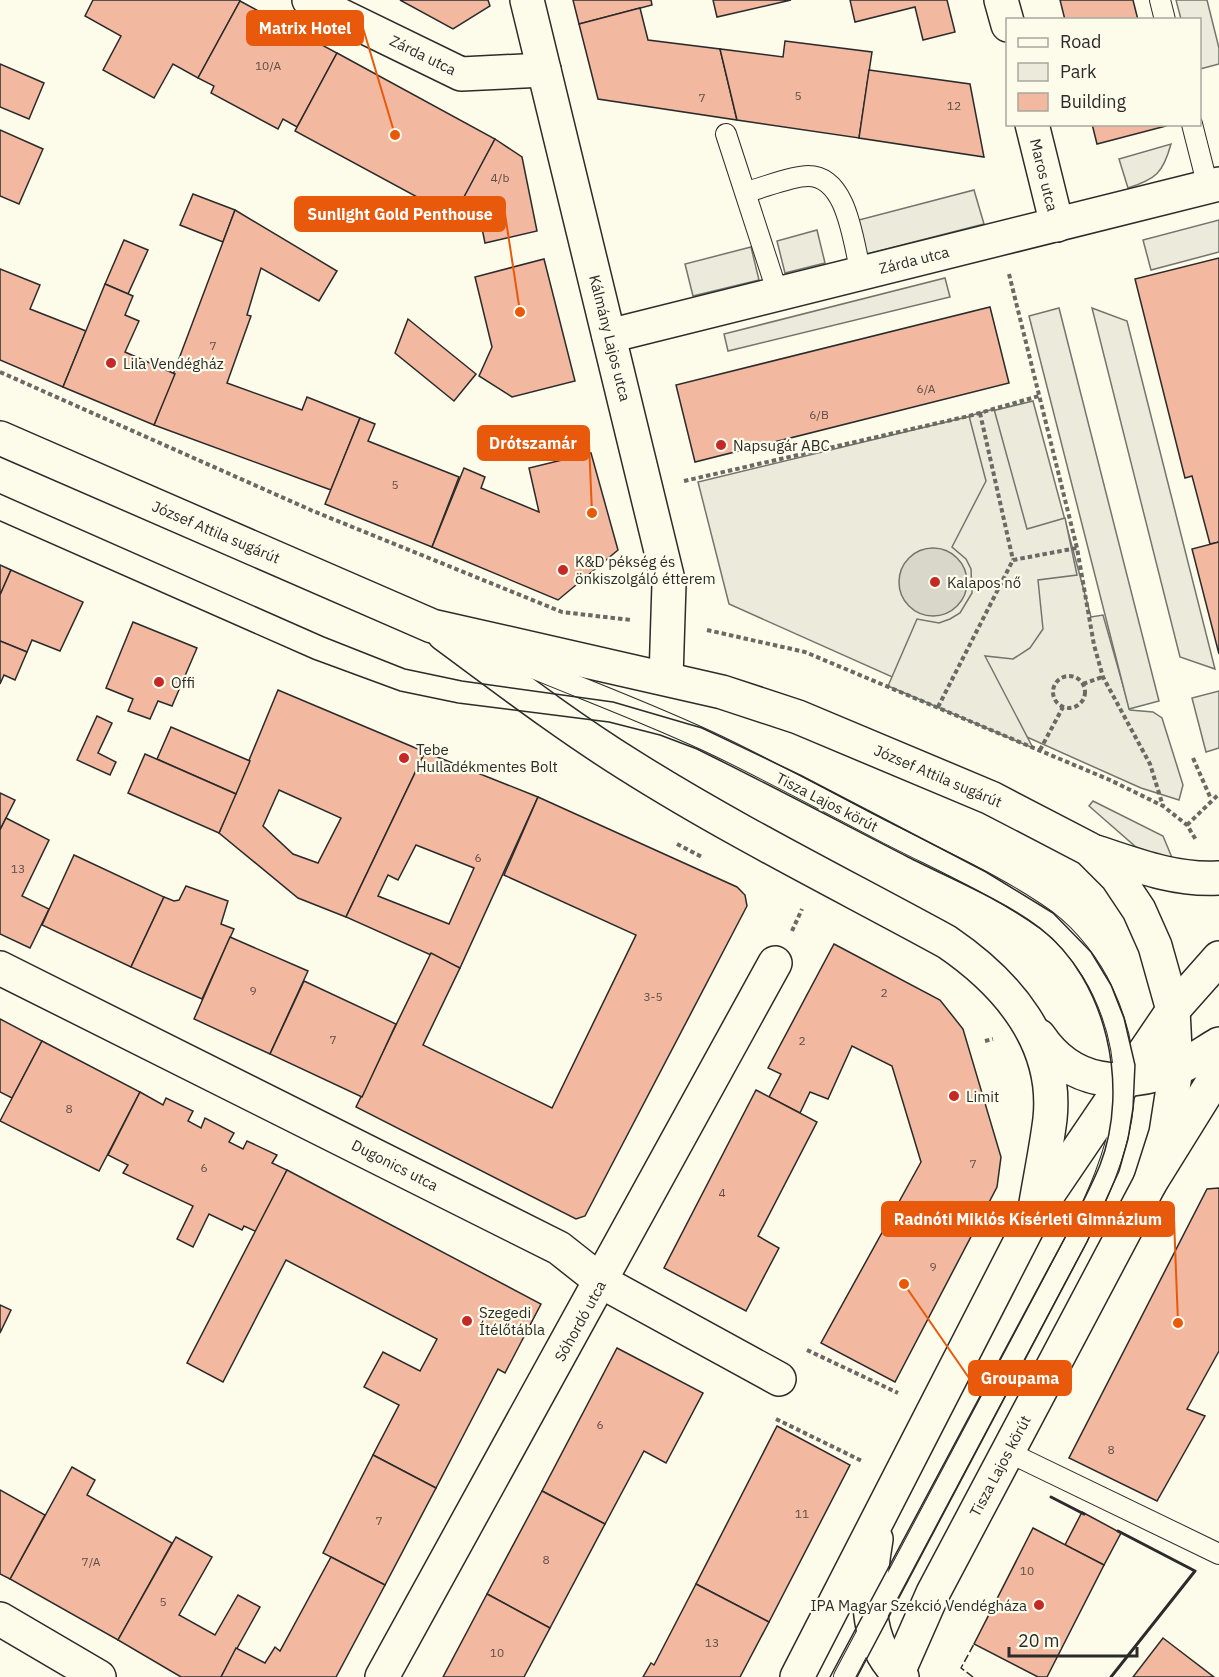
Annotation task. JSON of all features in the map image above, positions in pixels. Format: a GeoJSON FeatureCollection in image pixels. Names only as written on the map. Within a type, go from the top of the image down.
{"type":"FeatureCollection","features":[{"type":"Feature","properties":{"kind":"street","name":"Zárda utca"},"geometry":{"type":"LineString","coordinates":[[309,0],[461,74],[544,70]]}},
{"type":"Feature","properties":{"kind":"street","name":"Kálmány Lajos utca"},"geometry":{"type":"LineString","coordinates":[[527,0],[669,584],[670,624],[666,678]]}},
{"type":"Feature","properties":{"kind":"street"},"geometry":{"type":"LineString","coordinates":[[1001,0],[1006,18]]}},
{"type":"Feature","properties":{"kind":"street","name":"Maros utca"},"geometry":{"type":"LineString","coordinates":[[1032,126],[1057,225]]}},
{"type":"Feature","properties":{"kind":"street","name":"Zárda utca"},"geometry":{"type":"LineString","coordinates":[[609,336],[1214,186]]}},
{"type":"Feature","properties":{"kind":"street","name":"József Attila sugárút"},"geometry":{"type":"LineString","coordinates":[[0,438],[432,626],[666,678],[722,692],[798,717],[991,798],[1089,849],[1117,877],[1139,910],[1155,946],[1173,1010],[1176,1069],[1166,1133],[1150,1183]]}},
{"type":"Feature","properties":{"kind":"street","name":"József Attila sugárút"},"geometry":{"type":"LineString","coordinates":[[432,626],[553,715],[628,765],[696,806],[947,942],[972,958],[995,980],[1033,1027],[1047,1074],[1050,1117],[1034,1215]]}},
{"type":"Feature","properties":{"kind":"street"},"geometry":{"type":"LineString","coordinates":[[1089,849],[1152,871],[1213,878]]}},
{"type":"Feature","properties":{"kind":"street"},"geometry":{"type":"LineString","coordinates":[[796,1677],[878,1522],[1034,1215],[1173,1010],[1219,958]]}},
{"type":"Feature","properties":{"kind":"street","name":"Sóhordó utca"},"geometry":{"type":"LineString","coordinates":[[382,1677],[602,1282],[775,963]]}},
{"type":"Feature","properties":{"kind":"street","name":"Dugonics utca"},"geometry":{"type":"LineString","coordinates":[[0,968],[559,1248],[602,1282],[779,1380]]}},
{"type":"Feature","properties":{"kind":"street"},"geometry":{"type":"LineString","coordinates":[[1033,1027],[1049,1051],[1067,1067],[1087,1077],[1124,1080],[1176,1069],[1219,1044]]}},
{"type":"Feature","properties":{"kind":"street","name":"Tisza Lajos körút"},"geometry":{"type":"LineString","coordinates":[[898,1676],[933,1593],[1150,1183],[1219,1072]]}},
{"type":"Feature","properties":{"kind":"street"},"geometry":{"type":"LineString","coordinates":[[878,1522],[868,1605],[876,1641],[898,1676]]}},
{"type":"Feature","properties":{"kind":"street"},"geometry":{"type":"LineString","coordinates":[[0,1619],[99,1677]]}},
{"type":"Feature","properties":{"kind":"lane"},"geometry":{"type":"LineString","coordinates":[[1160,0],[1164,18]]}},
{"type":"Feature","properties":{"kind":"lane"},"geometry":{"type":"LineString","coordinates":[[1193,126],[1214,186]]}},
{"type":"Feature","properties":{"kind":"lane"},"geometry":{"type":"LineString","coordinates":[[726,134],[778,294]]}},
{"type":"Feature","properties":{"kind":"lane"},"geometry":{"type":"LineString","coordinates":[[746,192],[806,176],[821,177],[833,185],[841,197],[861,273]]}},
{"type":"Feature","properties":{"kind":"lane","name":"Tisza Lajos körút"},"geometry":{"type":"LineString","coordinates":[[432,626],[717,745],[982,882],[1047,921],[1082,958],[1102,991],[1115,1022],[1124,1080],[1124,1106],[1110,1167],[1095,1202],[844,1677]]}},
{"type":"Feature","properties":{"kind":"lane"},"geometry":{"type":"LineString","coordinates":[[1008,1452],[1219,1554]]}},
{"type":"Feature","properties":{"kind":"path"},"geometry":{"type":"LineString","coordinates":[[1000,239],[1077,548],[1102,677],[1150,764],[1163,806]]}},
{"type":"Feature","properties":{"kind":"path"},"geometry":{"type":"LineString","coordinates":[[0,372],[314,511],[562,612],[670,624],[725,633],[805,652],[1040,750],[1163,806],[1187,825],[1213,878]]}},
{"type":"Feature","properties":{"kind":"path"},"geometry":{"type":"LineString","coordinates":[[647,490],[980,413],[1039,396]]}},
{"type":"Feature","properties":{"kind":"path"},"geometry":{"type":"LineString","coordinates":[[938,708],[1013,560],[980,413]]}},
{"type":"Feature","properties":{"kind":"path"},"geometry":{"type":"LineString","coordinates":[[1013,560],[1077,548]]}},
{"type":"Feature","properties":{"kind":"path"},"geometry":{"type":"LineString","coordinates":[[1067,676],[1077,677],[1083,684],[1085,694],[1081,703],[1073,708],[1063,706],[1055,700],[1054,689],[1058,681],[1067,676]]}},
{"type":"Feature","properties":{"kind":"path"},"geometry":{"type":"LineString","coordinates":[[1083,684],[1102,677]]}},
{"type":"Feature","properties":{"kind":"path"},"geometry":{"type":"LineString","coordinates":[[1040,750],[1063,706]]}},
{"type":"Feature","properties":{"kind":"path"},"geometry":{"type":"LineString","coordinates":[[1193,758],[1211,799]]}},
{"type":"Feature","properties":{"kind":"path"},"geometry":{"type":"LineString","coordinates":[[1187,825],[1211,799],[1219,794]]}},
{"type":"Feature","properties":{"kind":"path"},"geometry":{"type":"LineString","coordinates":[[677,844],[709,861]]}},
{"type":"Feature","properties":{"kind":"path"},"geometry":{"type":"LineString","coordinates":[[775,963],[804,910],[793,904]]}},
{"type":"Feature","properties":{"kind":"path"},"geometry":{"type":"LineString","coordinates":[[798,1346],[898,1394]]}},
{"type":"Feature","properties":{"kind":"path"},"geometry":{"type":"LineString","coordinates":[[774,1418],[862,1461]]}},
{"type":"Feature","properties":{"kind":"green space"},"geometry":{"type":"Polygon","coordinates":[[[1171,144],[1165,162],[1157,174],[1128,188],[1119,159],[1171,144]]]}},
{"type":"Feature","properties":{"kind":"green space"},"geometry":{"type":"Polygon","coordinates":[[[1033,401],[1091,617],[1103,615],[1130,710],[1153,712],[1162,718],[1183,785],[1179,800],[1141,788],[729,604],[698,482],[1033,401]]]}},
{"type":"Feature","properties":{"kind":"green space"},"geometry":{"type":"Polygon","coordinates":[[[1219,691],[1219,748],[1206,752],[1192,698],[1219,691]]]}},
{"type":"Feature","properties":{"kind":"green space"},"geometry":{"type":"Polygon","coordinates":[[[1093,801],[1163,836],[1173,860],[1136,847],[1089,806],[1093,801]]]}},
{"type":"Feature","properties":{"kind":"shaded area"},"geometry":{"type":"Polygon","coordinates":[[[1176,0],[1207,0],[1219,48],[1219,64],[1201,69],[1201,18],[1181,18],[1176,0]]]}},
{"type":"Feature","properties":{"kind":"shaded area"},"geometry":{"type":"Polygon","coordinates":[[[974,190],[984,224],[863,255],[855,221],[974,190]]]}},
{"type":"Feature","properties":{"kind":"shaded area"},"geometry":{"type":"Polygon","coordinates":[[[1219,220],[1219,252],[1151,270],[1143,240],[1219,220]]]}},
{"type":"Feature","properties":{"kind":"shaded area"},"geometry":{"type":"Polygon","coordinates":[[[817,230],[825,263],[785,273],[777,241],[817,230]]]}},
{"type":"Feature","properties":{"kind":"shaded area"},"geometry":{"type":"Polygon","coordinates":[[[751,247],[759,280],[693,296],[685,264],[751,247]]]}},
{"type":"Feature","properties":{"kind":"shaded area"},"geometry":{"type":"Polygon","coordinates":[[[945,278],[950,297],[728,351],[724,334],[945,278]]]}},
{"type":"Feature","properties":{"kind":"shaded area"},"geometry":{"type":"Polygon","coordinates":[[[1059,308],[1159,701],[1129,709],[1029,316],[1059,308]]]}},
{"type":"Feature","properties":{"kind":"shaded area"},"geometry":{"type":"Polygon","coordinates":[[[1092,308],[1127,321],[1215,669],[1180,657],[1092,308]]]}},
{"type":"Feature","properties":{"kind":"shaded area"},"geometry":{"type":"Polygon","coordinates":[[[994,409],[1027,529],[1065,518],[1077,575],[1038,580],[1043,629],[1030,648],[1013,659],[985,656],[1033,748],[888,686],[917,619],[939,623],[950,619],[960,613],[972,593],[971,569],[966,559],[952,547],[986,481],[969,416],[994,409]]]}},
{"type":"Feature","properties":{"kind":"shaded area"},"geometry":{"type":"Polygon","coordinates":[[[933,548],[946,551],[957,558],[964,569],[967,582],[964,595],[957,606],[946,613],[933,616],[920,613],[909,606],[902,595],[899,582],[902,569],[909,558],[920,551],[933,548]]]}},
{"type":"Feature","properties":{"kind":"building"},"geometry":{"type":"Polygon","coordinates":[[[93,0],[240,1],[198,78],[173,64],[154,98],[103,70],[121,36],[85,16],[93,0]]]}},
{"type":"Feature","properties":{"kind":"building"},"geometry":{"type":"Polygon","coordinates":[[[400,0],[488,0],[490,6],[453,29],[400,0]]]}},
{"type":"Feature","properties":{"kind":"building"},"geometry":{"type":"Polygon","coordinates":[[[573,0],[651,0],[652,5],[579,24],[573,0]]]}},
{"type":"Feature","properties":{"kind":"building"},"geometry":{"type":"Polygon","coordinates":[[[713,0],[791,0],[717,17],[713,0]]]}},
{"type":"Feature","properties":{"kind":"building"},"geometry":{"type":"Polygon","coordinates":[[[850,0],[947,0],[955,32],[923,40],[915,7],[855,22],[850,0]]]}},
{"type":"Feature","properties":{"kind":"building"},"geometry":{"type":"Polygon","coordinates":[[[1060,0],[1133,0],[1138,18],[1064,18],[1060,0]]]}},
{"type":"Feature","properties":{"kind":"building"},"geometry":{"type":"Polygon","coordinates":[[[240,1],[337,53],[297,127],[283,119],[278,129],[211,93],[214,86],[198,78],[240,1]]]}},
{"type":"Feature","properties":{"kind":"building"},"geometry":{"type":"Polygon","coordinates":[[[640,8],[648,40],[720,49],[737,120],[598,99],[579,24],[640,8]]]}},
{"type":"Feature","properties":{"kind":"building"},"geometry":{"type":"Polygon","coordinates":[[[785,41],[872,52],[859,138],[737,120],[720,49],[783,57],[785,41]]]}},
{"type":"Feature","properties":{"kind":"building"},"geometry":{"type":"Polygon","coordinates":[[[337,53],[495,139],[454,217],[295,131],[337,53]]]}},
{"type":"Feature","properties":{"kind":"building"},"geometry":{"type":"Polygon","coordinates":[[[0,64],[44,83],[29,119],[0,107],[0,64]]]}},
{"type":"Feature","properties":{"kind":"building"},"geometry":{"type":"Polygon","coordinates":[[[869,70],[970,84],[984,157],[859,138],[869,70]]]}},
{"type":"Feature","properties":{"kind":"building"},"geometry":{"type":"Polygon","coordinates":[[[1092,126],[1166,126],[1097,144],[1092,126]]]}},
{"type":"Feature","properties":{"kind":"building"},"geometry":{"type":"Polygon","coordinates":[[[0,130],[43,149],[19,204],[0,196],[0,130]]]}},
{"type":"Feature","properties":{"kind":"building"},"geometry":{"type":"Polygon","coordinates":[[[495,139],[522,157],[537,231],[485,243],[477,204],[464,197],[495,139]]]}},
{"type":"Feature","properties":{"kind":"building"},"geometry":{"type":"Polygon","coordinates":[[[193,194],[235,210],[223,242],[180,225],[193,194]]]}},
{"type":"Feature","properties":{"kind":"building"},"geometry":{"type":"Polygon","coordinates":[[[235,210],[337,271],[319,301],[261,268],[247,315],[251,316],[227,383],[302,410],[307,397],[360,418],[331,490],[154,425],[235,210]]]}},
{"type":"Feature","properties":{"kind":"building"},"geometry":{"type":"Polygon","coordinates":[[[124,240],[148,250],[128,294],[105,284],[124,240]]]}},
{"type":"Feature","properties":{"kind":"building"},"geometry":{"type":"Polygon","coordinates":[[[1219,258],[1219,542],[1210,544],[1192,476],[1185,478],[1135,279],[1219,258]]]}},
{"type":"Feature","properties":{"kind":"building"},"geometry":{"type":"Polygon","coordinates":[[[544,259],[575,381],[512,397],[479,376],[492,347],[475,277],[544,259]]]}},
{"type":"Feature","properties":{"kind":"building"},"geometry":{"type":"Polygon","coordinates":[[[0,269],[40,285],[30,309],[86,331],[63,387],[0,360],[0,269]]]}},
{"type":"Feature","properties":{"kind":"building","name":"Lila Vendégház"},"geometry":{"type":"Polygon","coordinates":[[[105,284],[133,296],[125,315],[139,321],[125,352],[175,374],[154,425],[63,387],[105,284]]]}},
{"type":"Feature","properties":{"kind":"building"},"geometry":{"type":"Polygon","coordinates":[[[990,307],[1009,383],[695,462],[676,385],[990,307]]]}},
{"type":"Feature","properties":{"kind":"building"},"geometry":{"type":"Polygon","coordinates":[[[408,319],[476,374],[454,401],[395,353],[408,319]]]}},
{"type":"Feature","properties":{"kind":"building"},"geometry":{"type":"Polygon","coordinates":[[[360,418],[375,424],[368,441],[459,477],[432,547],[325,504],[360,418]]]}},
{"type":"Feature","properties":{"kind":"building"},"geometry":{"type":"Polygon","coordinates":[[[591,453],[618,550],[558,600],[432,547],[464,468],[485,477],[481,488],[539,512],[529,468],[591,453]]]}},
{"type":"Feature","properties":{"kind":"building"},"geometry":{"type":"Polygon","coordinates":[[[1219,542],[1219,654],[1192,549],[1219,542]]]}},
{"type":"Feature","properties":{"kind":"building"},"geometry":{"type":"Polygon","coordinates":[[[0,565],[11,570],[0,595],[0,565]]]}},
{"type":"Feature","properties":{"kind":"building"},"geometry":{"type":"Polygon","coordinates":[[[11,570],[83,602],[60,651],[32,640],[27,652],[0,641],[0,595],[11,570]]]}},
{"type":"Feature","properties":{"kind":"building"},"geometry":{"type":"Polygon","coordinates":[[[133,622],[197,648],[172,706],[158,701],[150,719],[128,711],[133,699],[106,688],[133,622]]]}},
{"type":"Feature","properties":{"kind":"building"},"geometry":{"type":"Polygon","coordinates":[[[0,641],[27,652],[15,680],[4,675],[0,684],[0,641]]]}},
{"type":"Feature","properties":{"kind":"building"},"geometry":{"type":"Polygon","coordinates":[[[278,690],[425,752],[346,917],[298,898],[219,833],[278,690]],[[279,790],[263,826],[293,854],[318,863],[341,818],[279,790]]]}},
{"type":"Feature","properties":{"kind":"building"},"geometry":{"type":"Polygon","coordinates":[[[97,716],[112,723],[98,753],[116,762],[110,775],[77,760],[97,716]]]}},
{"type":"Feature","properties":{"kind":"building"},"geometry":{"type":"Polygon","coordinates":[[[171,727],[250,761],[236,794],[157,759],[171,727]]]}},
{"type":"Feature","properties":{"kind":"building"},"geometry":{"type":"Polygon","coordinates":[[[425,752],[538,797],[460,968],[346,917],[425,752]],[[416,845],[398,880],[388,875],[378,896],[449,924],[474,868],[416,845]]]}},
{"type":"Feature","properties":{"kind":"building"},"geometry":{"type":"Polygon","coordinates":[[[145,754],[236,794],[219,833],[128,793],[145,754]]]}},
{"type":"Feature","properties":{"kind":"building"},"geometry":{"type":"Polygon","coordinates":[[[0,793],[15,800],[0,830],[0,793]]]}},
{"type":"Feature","properties":{"kind":"building"},"geometry":{"type":"Polygon","coordinates":[[[538,797],[737,887],[745,895],[747,906],[585,1216],[576,1219],[356,1107],[431,953],[460,968],[423,1045],[552,1108],[636,935],[504,875],[538,797]]]}},
{"type":"Feature","properties":{"kind":"building"},"geometry":{"type":"Polygon","coordinates":[[[6,818],[49,840],[22,896],[49,909],[30,948],[0,934],[0,830],[6,818]]]}},
{"type":"Feature","properties":{"kind":"building"},"geometry":{"type":"Polygon","coordinates":[[[74,855],[164,897],[131,967],[42,925],[74,855]]]}},
{"type":"Feature","properties":{"kind":"building"},"geometry":{"type":"Polygon","coordinates":[[[186,886],[228,901],[221,924],[234,929],[202,999],[131,967],[164,897],[174,901],[179,900],[186,886]]]}},
{"type":"Feature","properties":{"kind":"building"},"geometry":{"type":"Polygon","coordinates":[[[230,937],[308,971],[270,1054],[194,1019],[230,937]]]}},
{"type":"Feature","properties":{"kind":"building"},"geometry":{"type":"Polygon","coordinates":[[[834,944],[940,1000],[963,1029],[1001,1157],[997,1187],[895,1382],[821,1343],[921,1162],[892,1066],[852,1046],[828,1099],[810,1092],[800,1113],[769,1097],[781,1074],[768,1068],[834,944]]]}},
{"type":"Feature","properties":{"kind":"building"},"geometry":{"type":"Polygon","coordinates":[[[304,981],[396,1024],[362,1097],[270,1054],[304,981]]]}},
{"type":"Feature","properties":{"kind":"building"},"geometry":{"type":"Polygon","coordinates":[[[0,1019],[42,1041],[12,1098],[0,1092],[0,1019]]]}},
{"type":"Feature","properties":{"kind":"building"},"geometry":{"type":"Polygon","coordinates":[[[42,1041],[140,1092],[99,1171],[0,1121],[42,1041]]]}},
{"type":"Feature","properties":{"kind":"building"},"geometry":{"type":"Polygon","coordinates":[[[756,1090],[817,1122],[758,1236],[779,1248],[746,1311],[664,1268],[756,1090]]]}},
{"type":"Feature","properties":{"kind":"building"},"geometry":{"type":"Polygon","coordinates":[[[140,1092],[163,1105],[166,1098],[193,1111],[188,1121],[201,1128],[205,1118],[234,1133],[229,1142],[243,1149],[247,1141],[277,1155],[272,1163],[287,1170],[257,1232],[244,1226],[242,1230],[209,1214],[193,1247],[177,1239],[193,1206],[123,1173],[128,1165],[108,1155],[140,1092]]]}},
{"type":"Feature","properties":{"kind":"building","name":"Szegedi Ítélőtábla"},"geometry":{"type":"Polygon","coordinates":[[[287,1170],[541,1304],[505,1373],[498,1369],[436,1488],[373,1455],[399,1405],[364,1387],[383,1352],[420,1371],[437,1339],[286,1260],[223,1382],[187,1363],[287,1170]]]}},
{"type":"Feature","properties":{"kind":"building"},"geometry":{"type":"Polygon","coordinates":[[[1219,1188],[1219,1351],[1187,1409],[1205,1416],[1157,1501],[1069,1458],[1207,1189],[1219,1188]]]}},
{"type":"Feature","properties":{"kind":"building"},"geometry":{"type":"Polygon","coordinates":[[[0,1305],[11,1310],[0,1333],[0,1305]]]}},
{"type":"Feature","properties":{"kind":"building"},"geometry":{"type":"Polygon","coordinates":[[[617,1348],[703,1393],[666,1463],[644,1451],[605,1524],[542,1491],[617,1348]]]}},
{"type":"Feature","properties":{"kind":"building"},"geometry":{"type":"Polygon","coordinates":[[[777,1426],[850,1465],[769,1622],[696,1584],[777,1426]]]}},
{"type":"Feature","properties":{"kind":"building"},"geometry":{"type":"Polygon","coordinates":[[[373,1455],[436,1488],[385,1585],[323,1553],[373,1455]]]}},
{"type":"Feature","properties":{"kind":"building"},"geometry":{"type":"Polygon","coordinates":[[[72,1467],[95,1480],[87,1495],[172,1543],[118,1640],[10,1579],[72,1467]]]}},
{"type":"Feature","properties":{"kind":"building"},"geometry":{"type":"Polygon","coordinates":[[[0,1490],[45,1515],[10,1579],[0,1574],[0,1490]]]}},
{"type":"Feature","properties":{"kind":"building"},"geometry":{"type":"Polygon","coordinates":[[[542,1491],[605,1524],[550,1628],[487,1594],[542,1491]]]}},
{"type":"Feature","properties":{"kind":"building"},"geometry":{"type":"Polygon","coordinates":[[[1082,1512],[1121,1533],[1104,1565],[1065,1545],[1082,1512]]]}},
{"type":"Feature","properties":{"kind":"building","name":"IPA Magyar Szekció Vendégháza"},"geometry":{"type":"Polygon","coordinates":[[[1033,1528],[1104,1565],[1047,1677],[1038,1677],[974,1644],[1033,1528]]]}},
{"type":"Feature","properties":{"kind":"building"},"geometry":{"type":"Polygon","coordinates":[[[176,1537],[212,1557],[179,1615],[215,1635],[238,1595],[260,1607],[221,1677],[181,1677],[118,1640],[176,1537]]]}},
{"type":"Feature","properties":{"kind":"building"},"geometry":{"type":"Polygon","coordinates":[[[331,1557],[385,1585],[336,1677],[221,1677],[236,1648],[265,1663],[275,1647],[280,1651],[331,1557]]]}},
{"type":"Feature","properties":{"kind":"building"},"geometry":{"type":"Polygon","coordinates":[[[696,1584],[769,1622],[740,1677],[643,1677],[651,1663],[654,1665],[696,1584]]]}},
{"type":"Feature","properties":{"kind":"building"},"geometry":{"type":"Polygon","coordinates":[[[487,1594],[550,1628],[524,1677],[443,1677],[487,1594]]]}},
{"type":"Feature","properties":{"kind":"building"},"geometry":{"type":"Polygon","coordinates":[[[1163,1638],[1214,1677],[1133,1677],[1163,1638]]]}},
{"type":"Feature","properties":{"kind":"tram line"},"geometry":{"type":"LineString","coordinates":[[0,494],[324,637],[405,669],[462,681],[613,702],[702,728],[800,775],[986,872],[1053,913],[1091,952],[1111,985],[1124,1018],[1135,1065],[1133,1108],[1128,1139],[1119,1171],[1087,1242],[857,1677]]}},
{"type":"Feature","properties":{"kind":"tram line"},"geometry":{"type":"LineString","coordinates":[[0,521],[313,659],[400,691],[458,703],[609,722],[660,735],[697,749],[1010,908],[1040,928],[1063,950],[1082,976],[1096,1005],[1106,1037],[1112,1069],[1113,1102],[1109,1135],[1100,1165],[1069,1230],[830,1677]]}},
{"type":"Feature","properties":{"kind":"fence"},"geometry":{"type":"LineString","coordinates":[[973,1677],[961,1668],[974,1644]]}},
{"type":"Feature","properties":{"kind":"wall"},"geometry":{"type":"LineString","coordinates":[[1051,1497],[1084,1514]]}},
{"type":"Feature","properties":{"kind":"wall"},"geometry":{"type":"LineString","coordinates":[[1111,1677],[1195,1571],[1118,1531]]}},
{"type":"Feature","properties":{"kind":"place","name":"Matrix Hotel"},"geometry":{"type":"Point","coordinates":[395,135]}},
{"type":"Feature","properties":{"kind":"place","name":"Sunlight Gold Penthouse"},"geometry":{"type":"Point","coordinates":[520,312]}},
{"type":"Feature","properties":{"kind":"place","name":"Lila Vendégház"},"geometry":{"type":"Point","coordinates":[111,363]}},
{"type":"Feature","properties":{"kind":"place","name":"Napsugár ABC"},"geometry":{"type":"Point","coordinates":[721,445]}},
{"type":"Feature","properties":{"kind":"place","name":"Drótszamár"},"geometry":{"type":"Point","coordinates":[592,513]}},
{"type":"Feature","properties":{"kind":"place","name":"K&D pékség és önkiszolgáló étterem"},"geometry":{"type":"Point","coordinates":[563,570]}},
{"type":"Feature","properties":{"kind":"place","name":"Kalapos nő"},"geometry":{"type":"Point","coordinates":[935,582]}},
{"type":"Feature","properties":{"kind":"place","name":"Offi"},"geometry":{"type":"Point","coordinates":[159,682]}},
{"type":"Feature","properties":{"kind":"place","name":"Tebe Hulladékmentes Bolt"},"geometry":{"type":"Point","coordinates":[404,758]}},
{"type":"Feature","properties":{"kind":"place","name":"Limit"},"geometry":{"type":"Point","coordinates":[954,1096]}},
{"type":"Feature","properties":{"kind":"place","name":"Groupama"},"geometry":{"type":"Point","coordinates":[904,1284]}},
{"type":"Feature","properties":{"kind":"place","name":"Szegedi Ítélőtábla"},"geometry":{"type":"Point","coordinates":[467,1321]}},
{"type":"Feature","properties":{"kind":"place","name":"Radnóti Miklós Kísérleti Gimnázium"},"geometry":{"type":"Point","coordinates":[1178,1323]}},
{"type":"Feature","properties":{"kind":"place","name":"IPA Magyar Szekció Vendégháza"},"geometry":{"type":"Point","coordinates":[1039,1605]}}]}
